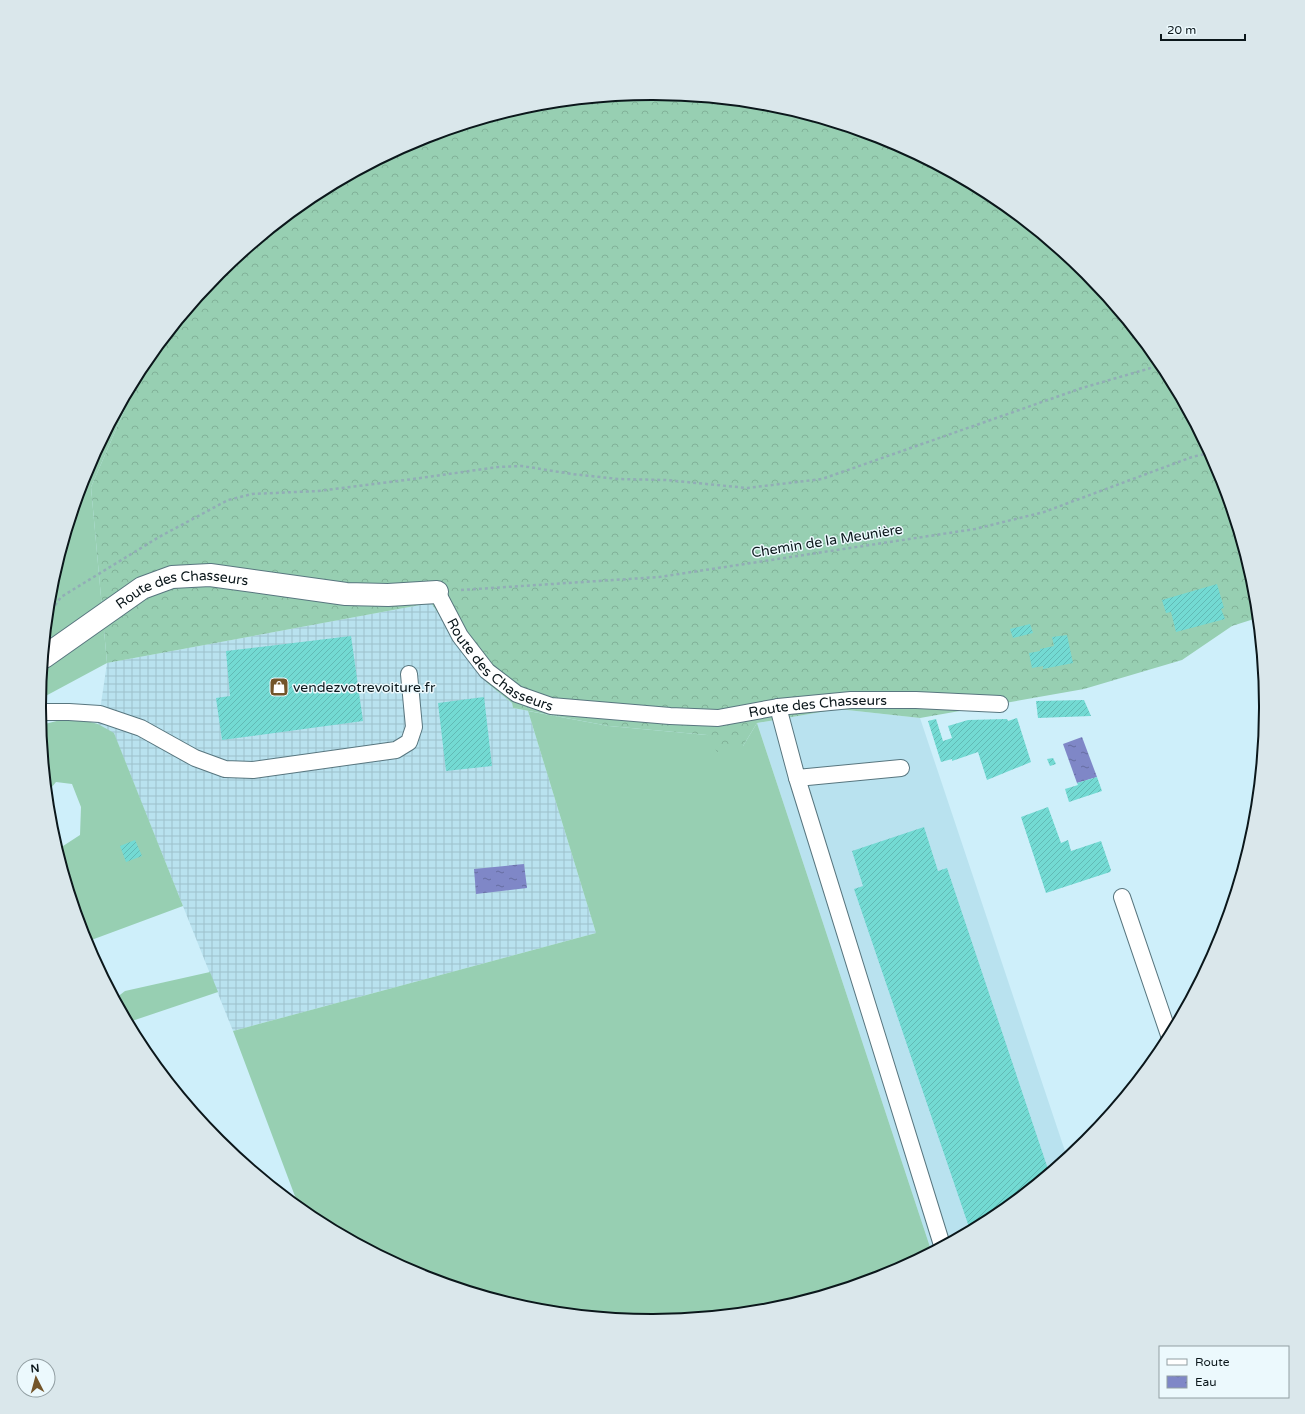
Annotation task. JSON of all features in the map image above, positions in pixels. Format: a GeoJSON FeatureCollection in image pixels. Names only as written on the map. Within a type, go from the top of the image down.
{"type":"FeatureCollection","features":[{"type":"Feature","properties":{"kind":"street","name":"Route des Chasseurs"},"geometry":{"type":"LineString","coordinates":[[48,654],[142,588],[172,577],[210,575],[346,594],[388,595],[437,592]]}},
{"type":"Feature","properties":{"kind":"lane","name":"Route des Chasseurs"},"geometry":{"type":"LineString","coordinates":[[437,592],[460,636],[487,671],[517,694],[551,706],[670,716],[718,718],[778,707],[851,700],[916,700],[1000,704]]}},
{"type":"Feature","properties":{"kind":"lane"},"geometry":{"type":"LineString","coordinates":[[46,712],[100,714],[141,728],[203,761],[225,769],[253,770],[396,750],[410,742],[414,727],[409,674]]}},
{"type":"Feature","properties":{"kind":"lane"},"geometry":{"type":"LineString","coordinates":[[778,707],[797,778],[941,1240]]}},
{"type":"Feature","properties":{"kind":"lane"},"geometry":{"type":"LineString","coordinates":[[797,778],[900,768]]}},
{"type":"Feature","properties":{"kind":"lane"},"geometry":{"type":"LineString","coordinates":[[1122,897],[1167,1027]]}},
{"type":"Feature","properties":{"kind":"path"},"geometry":{"type":"LineString","coordinates":[[55,605],[61,597],[159,537],[228,500],[252,494],[318,491],[498,467],[522,466],[572,474],[618,479],[666,480],[747,488],[822,479],[1082,388],[1155,367]]}},
{"type":"Feature","properties":{"kind":"path","name":"Chemin de la Meunière"},"geometry":{"type":"LineString","coordinates":[[437,592],[659,577],[975,529],[1044,512],[1192,457],[1203,454]]}},
{"type":"Feature","properties":{"kind":"shaded area"},"geometry":{"type":"Polygon","coordinates":[[[431,603],[487,683],[512,703],[513,708],[528,711],[596,933],[233,1031],[114,734],[98,724],[107,663],[431,603]]]}},
{"type":"Feature","properties":{"kind":"shaded area"},"geometry":{"type":"Polygon","coordinates":[[[838,709],[920,718],[1065,1151],[1022,1188],[956,1232],[930,1246],[757,723],[838,709]]]}},
{"type":"Feature","properties":{"kind":"green space"},"geometry":{"type":"Polygon","coordinates":[[[652,100],[732,106],[771,112],[809,121],[885,147],[921,163],[956,182],[1022,226],[1081,278],[1134,338],[1157,370],[1178,404],[1196,439],[1213,475],[1227,512],[1238,550],[1252,619],[1232,626],[1182,660],[1084,689],[920,718],[838,709],[757,723],[743,746],[717,752],[707,735],[609,726],[513,708],[512,703],[487,683],[431,603],[107,663],[91,487],[127,404],[148,370],[171,338],[197,307],[224,278],[283,226],[349,182],[384,163],[420,147],[496,121],[534,112],[573,106],[652,100]]]}},
{"type":"Feature","properties":{"kind":"green space"},"geometry":{"type":"Polygon","coordinates":[[[127,404],[91,487],[107,663],[46,696],[47,667],[51,628],[67,550],[78,512],[92,475],[127,404]]]}},
{"type":"Feature","properties":{"kind":"green space"},"geometry":{"type":"Polygon","coordinates":[[[528,711],[609,726],[707,735],[743,746],[757,723],[930,1246],[885,1267],[847,1281],[809,1293],[771,1302],[692,1312],[652,1314],[613,1312],[534,1302],[496,1293],[458,1281],[420,1267],[384,1251],[349,1232],[295,1196],[233,1031],[596,933],[528,711]]]}},
{"type":"Feature","properties":{"kind":"green space"},"geometry":{"type":"Polygon","coordinates":[[[72,717],[98,724],[114,733],[183,906],[92,940],[78,902],[63,846],[80,835],[81,807],[72,784],[56,782],[51,788],[46,724],[72,717]]]}},
{"type":"Feature","properties":{"kind":"green space"},"geometry":{"type":"Polygon","coordinates":[[[210,972],[218,992],[133,1020],[119,995],[125,991],[210,972]]]}},
{"type":"Feature","properties":{"kind":"water"},"geometry":{"type":"Polygon","coordinates":[[[1082,737],[1097,777],[1077,783],[1063,744],[1082,737]]]}},
{"type":"Feature","properties":{"kind":"water"},"geometry":{"type":"Polygon","coordinates":[[[524,864],[527,888],[476,894],[474,869],[524,864]]]}},
{"type":"Feature","properties":{"kind":"building"},"geometry":{"type":"Polygon","coordinates":[[[1217,584],[1224,608],[1221,609],[1225,619],[1176,632],[1171,612],[1166,613],[1162,600],[1217,584]]]}},
{"type":"Feature","properties":{"kind":"building"},"geometry":{"type":"Polygon","coordinates":[[[1030,624],[1033,633],[1013,638],[1010,629],[1030,624]]]}},
{"type":"Feature","properties":{"kind":"building"},"geometry":{"type":"Polygon","coordinates":[[[1067,635],[1073,663],[1043,669],[1043,666],[1032,668],[1029,653],[1054,646],[1052,637],[1067,635]]]}},
{"type":"Feature","properties":{"kind":"building"},"geometry":{"type":"Polygon","coordinates":[[[351,636],[363,721],[222,740],[216,698],[230,696],[226,651],[351,636]]]}},
{"type":"Feature","properties":{"kind":"building"},"geometry":{"type":"Polygon","coordinates":[[[484,697],[492,766],[446,771],[438,703],[484,697]]]}},
{"type":"Feature","properties":{"kind":"building"},"geometry":{"type":"Polygon","coordinates":[[[1084,700],[1091,716],[1038,718],[1036,701],[1084,700]]]}},
{"type":"Feature","properties":{"kind":"building"},"geometry":{"type":"Polygon","coordinates":[[[1017,718],[1031,762],[987,780],[978,752],[952,761],[952,759],[941,762],[928,721],[936,719],[943,741],[952,738],[948,726],[968,720],[1007,719],[1008,721],[1017,718]]]}},
{"type":"Feature","properties":{"kind":"building"},"geometry":{"type":"Polygon","coordinates":[[[1053,758],[1056,764],[1050,766],[1047,759],[1053,758]]]}},
{"type":"Feature","properties":{"kind":"building"},"geometry":{"type":"Polygon","coordinates":[[[1097,777],[1102,791],[1069,802],[1065,789],[1078,785],[1077,783],[1097,777]]]}},
{"type":"Feature","properties":{"kind":"building"},"geometry":{"type":"Polygon","coordinates":[[[1048,807],[1061,843],[1068,840],[1071,851],[1101,841],[1111,870],[1110,872],[1046,893],[1021,817],[1048,807]]]}},
{"type":"Feature","properties":{"kind":"building"},"geometry":{"type":"Polygon","coordinates":[[[924,827],[938,871],[947,868],[1047,1167],[1022,1188],[968,1224],[854,889],[863,886],[852,851],[924,827]]]}},
{"type":"Feature","properties":{"kind":"building"},"geometry":{"type":"Polygon","coordinates":[[[135,840],[142,856],[126,862],[120,846],[135,840]]]}},
{"type":"Feature","properties":{"kind":"place","name":"vendezvotrevoiture.fr"},"geometry":{"type":"Point","coordinates":[279,687]}}]}
